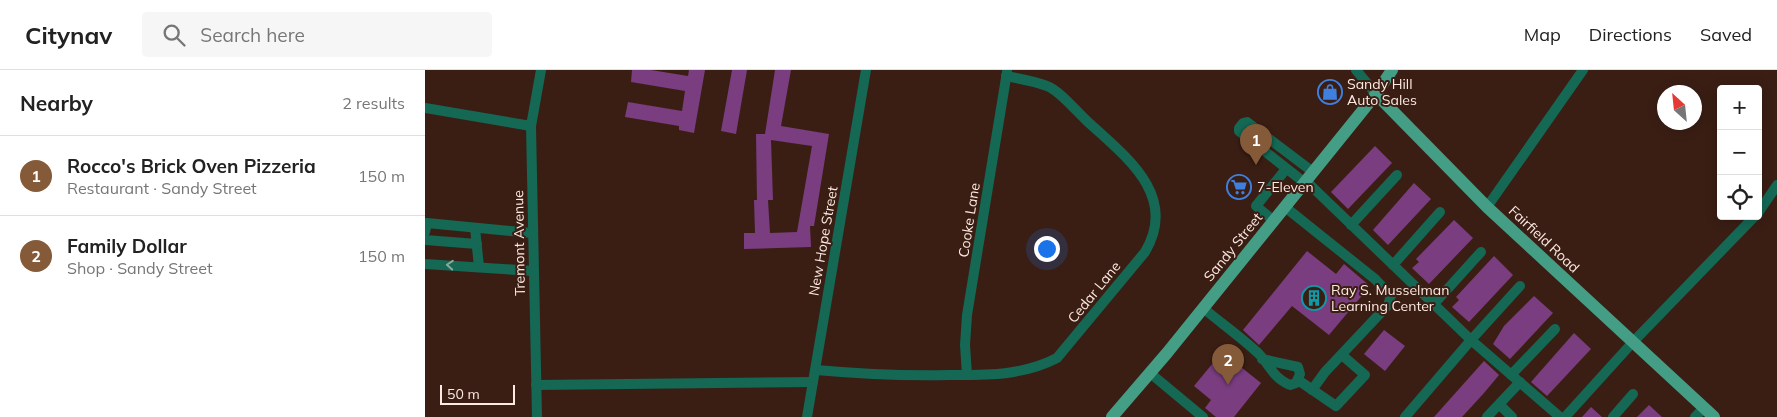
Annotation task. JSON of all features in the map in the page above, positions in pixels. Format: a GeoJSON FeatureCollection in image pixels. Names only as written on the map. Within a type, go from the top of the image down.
{"type":"FeatureCollection","features":[{"type":"Feature","properties":{"kind":"main road","name":"Sandy Street"},"geometry":{"type":"LineString","coordinates":[[1112,417],[1377,94],[1392,70]]}},
{"type":"Feature","properties":{"kind":"main road","name":"Fairfield Road"},"geometry":{"type":"LineString","coordinates":[[1377,94],[1487,207],[1714,417]]}},
{"type":"Feature","properties":{"kind":"street","name":"Tremont Avenue"},"geometry":{"type":"LineString","coordinates":[[537,417],[531,126],[541,70]]}},
{"type":"Feature","properties":{"kind":"street","name":"New Hope Street"},"geometry":{"type":"LineString","coordinates":[[807,417],[866,70]]}},
{"type":"Feature","properties":{"kind":"street"},"geometry":{"type":"LineString","coordinates":[[1487,207],[1583,70]]}},
{"type":"Feature","properties":{"kind":"street","name":"Fairfield Road"},"geometry":{"type":"LineString","coordinates":[[1361,72],[1377,94]]}},
{"type":"Feature","properties":{"kind":"street","name":"Cedar Lane"},"geometry":{"type":"LineString","coordinates":[[816,370],[883,376],[1009,374],[1037,368],[1057,358],[1145,252],[1154,238],[1157,223],[1155,205],[1148,186],[1136,166],[1049,86],[1007,73]]}},
{"type":"Feature","properties":{"kind":"street","name":"Cooke Lane"},"geometry":{"type":"LineString","coordinates":[[967,375],[965,345],[967,315],[1007,73]]}},
{"type":"Feature","properties":{"kind":"street"},"geometry":{"type":"LineString","coordinates":[[425,108],[531,126]]}},
{"type":"Feature","properties":{"kind":"street"},"geometry":{"type":"LineString","coordinates":[[1308,179],[1286,169],[1239,131],[1239,128],[1243,123],[1247,122],[1308,179],[1351,225],[1471,340],[1560,417]]}},
{"type":"Feature","properties":{"kind":"street"},"geometry":{"type":"LineString","coordinates":[[1274,221],[1256,206],[1286,169]]}},
{"type":"Feature","properties":{"kind":"street"},"geometry":{"type":"LineString","coordinates":[[1351,225],[1397,175]]}},
{"type":"Feature","properties":{"kind":"street"},"geometry":{"type":"LineString","coordinates":[[1762,207],[1777,184]]}},
{"type":"Feature","properties":{"kind":"street"},"geometry":{"type":"LineString","coordinates":[[1285,207],[1375,279],[1391,296],[1388,304],[1325,372],[1312,390]]}},
{"type":"Feature","properties":{"kind":"street"},"geometry":{"type":"LineString","coordinates":[[1393,265],[1440,212]]}},
{"type":"Feature","properties":{"kind":"street"},"geometry":{"type":"LineString","coordinates":[[1565,417],[1633,342],[1751,220]]}},
{"type":"Feature","properties":{"kind":"street"},"geometry":{"type":"LineString","coordinates":[[425,232],[427,223],[532,233]]}},
{"type":"Feature","properties":{"kind":"street"},"geometry":{"type":"LineString","coordinates":[[475,228],[479,268]]}},
{"type":"Feature","properties":{"kind":"street"},"geometry":{"type":"LineString","coordinates":[[425,240],[477,244]]}},
{"type":"Feature","properties":{"kind":"street"},"geometry":{"type":"LineString","coordinates":[[1434,304],[1481,252]]}},
{"type":"Feature","properties":{"kind":"street"},"geometry":{"type":"LineString","coordinates":[[425,264],[533,272]]}},
{"type":"Feature","properties":{"kind":"street"},"geometry":{"type":"LineString","coordinates":[[1405,417],[1520,286]]}},
{"type":"Feature","properties":{"kind":"street"},"geometry":{"type":"LineString","coordinates":[[1203,308],[1259,354],[1271,372],[1284,382],[1291,385],[1298,380]]}},
{"type":"Feature","properties":{"kind":"street"},"geometry":{"type":"LineString","coordinates":[[1511,375],[1555,330]]}},
{"type":"Feature","properties":{"kind":"street"},"geometry":{"type":"LineString","coordinates":[[1298,380],[1336,406],[1365,375],[1342,355]]}},
{"type":"Feature","properties":{"kind":"street"},"geometry":{"type":"LineString","coordinates":[[1262,359],[1298,367],[1298,380]]}},
{"type":"Feature","properties":{"kind":"street"},"geometry":{"type":"LineString","coordinates":[[1150,373],[1203,417]]}},
{"type":"Feature","properties":{"kind":"street"},"geometry":{"type":"LineString","coordinates":[[536,385],[813,382]]}},
{"type":"Feature","properties":{"kind":"street"},"geometry":{"type":"LineString","coordinates":[[1487,417],[1520,382]]}},
{"type":"Feature","properties":{"kind":"street"},"geometry":{"type":"LineString","coordinates":[[1613,417],[1633,394]]}},
{"type":"Feature","properties":{"kind":"street"},"geometry":{"type":"LineString","coordinates":[[1499,404],[1513,417]]}},
{"type":"Feature","properties":{"kind":"street"},"geometry":{"type":"LineString","coordinates":[[1695,417],[1705,408]]}},
{"type":"Feature","properties":{"kind":"street"},"geometry":{"type":"LineString","coordinates":[[1189,417],[1198,417]]}},
{"type":"Feature","properties":{"kind":"building"},"geometry":{"type":"Polygon","coordinates":[[[632,70],[651,70],[688,76],[689,70],[705,70],[694,133],[679,130],[679,126],[625,117],[628,102],[682,111],[685,91],[631,82],[632,70]]]}},
{"type":"Feature","properties":{"kind":"building"},"geometry":{"type":"Polygon","coordinates":[[[732,70],[747,70],[736,134],[721,131],[732,70]]]}},
{"type":"Feature","properties":{"kind":"building"},"geometry":{"type":"Polygon","coordinates":[[[775,70],[791,70],[781,126],[829,134],[814,226],[810,226],[811,247],[744,249],[744,233],[755,233],[754,200],[757,200],[756,134],[765,134],[775,70]],[[771,140],[773,200],[768,200],[770,233],[797,232],[812,146],[771,140]]]}},
{"type":"Feature","properties":{"kind":"building"},"geometry":{"type":"Polygon","coordinates":[[[1375,146],[1392,163],[1348,209],[1331,192],[1375,146]]]}},
{"type":"Feature","properties":{"kind":"building"},"geometry":{"type":"Polygon","coordinates":[[[1414,183],[1431,199],[1388,245],[1373,230],[1414,183]]]}},
{"type":"Feature","properties":{"kind":"building"},"geometry":{"type":"Polygon","coordinates":[[[1454,220],[1473,238],[1429,284],[1412,268],[1419,262],[1416,259],[1454,220]]]}},
{"type":"Feature","properties":{"kind":"building","name":"Ray S. Musselman Learning Center"},"geometry":{"type":"Polygon","coordinates":[[[1307,251],[1336,274],[1344,264],[1370,286],[1329,335],[1292,306],[1259,345],[1243,330],[1307,251]]]}},
{"type":"Feature","properties":{"kind":"building"},"geometry":{"type":"Polygon","coordinates":[[[1494,256],[1513,275],[1469,322],[1452,307],[1459,300],[1456,297],[1494,256]]]}},
{"type":"Feature","properties":{"kind":"building"},"geometry":{"type":"Polygon","coordinates":[[[1534,296],[1553,313],[1510,359],[1493,344],[1504,326],[1534,296]]]}},
{"type":"Feature","properties":{"kind":"building"},"geometry":{"type":"Polygon","coordinates":[[[1384,330],[1405,346],[1385,371],[1364,354],[1384,330]]]}},
{"type":"Feature","properties":{"kind":"building"},"geometry":{"type":"Polygon","coordinates":[[[1574,333],[1591,349],[1547,396],[1531,382],[1574,333]]]}},
{"type":"Feature","properties":{"kind":"building"},"geometry":{"type":"Polygon","coordinates":[[[1222,352],[1261,383],[1234,417],[1216,417],[1205,408],[1211,400],[1194,386],[1222,352]]]}},
{"type":"Feature","properties":{"kind":"building"},"geometry":{"type":"Polygon","coordinates":[[[1484,361],[1499,375],[1484,393],[1462,417],[1434,417],[1484,361]]]}},
{"type":"Feature","properties":{"kind":"building"},"geometry":{"type":"Polygon","coordinates":[[[1649,405],[1662,417],[1637,417],[1649,405]]]}},
{"type":"Feature","properties":{"kind":"building"},"geometry":{"type":"Polygon","coordinates":[[[1591,407],[1602,417],[1582,417],[1591,407]]]}},
{"type":"Feature","properties":{"kind":"place","name":"Sandy Hill Auto Sales"},"geometry":{"type":"Point","coordinates":[1330,92]}},
{"type":"Feature","properties":{"kind":"place","name":"Rocco's Brick Oven Pizzeria"},"geometry":{"type":"Point","coordinates":[1256,165]}},
{"type":"Feature","properties":{"kind":"place","name":"7-Eleven"},"geometry":{"type":"Point","coordinates":[1239,187]}},
{"type":"Feature","properties":{"kind":"place","name":"Ray S. Musselman Learning Center"},"geometry":{"type":"Point","coordinates":[1314,298]}},
{"type":"Feature","properties":{"kind":"place","name":"Family Dollar"},"geometry":{"type":"Point","coordinates":[1228,385]}}]}
